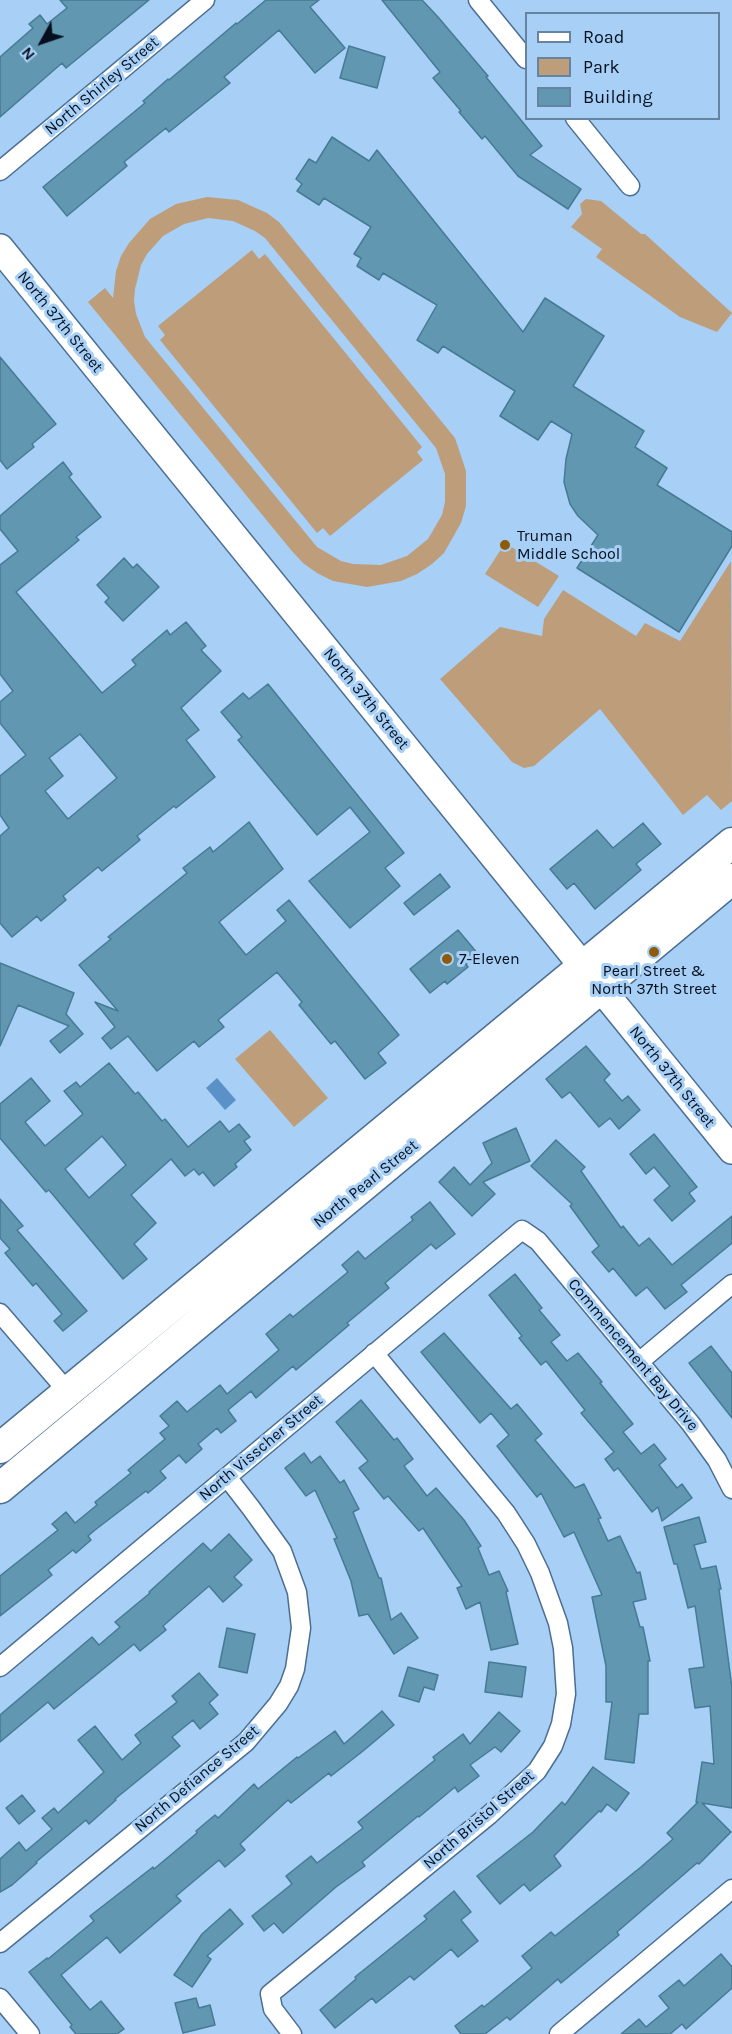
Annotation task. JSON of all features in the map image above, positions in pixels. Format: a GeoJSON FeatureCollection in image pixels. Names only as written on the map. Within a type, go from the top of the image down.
{"type":"FeatureCollection","features":[{"type":"Feature","properties":{"kind":"main road","name":"North Pearl Street"},"geometry":{"type":"LineString","coordinates":[[0,1488],[591,978],[732,843]]}},
{"type":"Feature","properties":{"kind":"main road","name":"North Pearl Street"},"geometry":{"type":"LineString","coordinates":[[0,1448],[492,1040],[591,978],[732,879]]}},
{"type":"Feature","properties":{"kind":"street","name":"North Shirley Street"},"geometry":{"type":"LineString","coordinates":[[0,171],[205,0]]}},
{"type":"Feature","properties":{"kind":"street"},"geometry":{"type":"LineString","coordinates":[[478,0],[525,58]]}},
{"type":"Feature","properties":{"kind":"street"},"geometry":{"type":"LineString","coordinates":[[577,120],[630,186]]}},
{"type":"Feature","properties":{"kind":"street","name":"North 37th Street"},"geometry":{"type":"LineString","coordinates":[[0,248],[732,1150]]}},
{"type":"Feature","properties":{"kind":"street","name":"North Visscher Street"},"geometry":{"type":"LineString","coordinates":[[0,1667],[522,1230]]}},
{"type":"Feature","properties":{"kind":"street","name":"Commencement Bay Drive"},"geometry":{"type":"LineString","coordinates":[[522,1230],[538,1241],[707,1445],[732,1489]]}},
{"type":"Feature","properties":{"kind":"street"},"geometry":{"type":"LineString","coordinates":[[639,1362],[732,1284]]}},
{"type":"Feature","properties":{"kind":"street"},"geometry":{"type":"LineString","coordinates":[[0,1312],[68,1392]]}},
{"type":"Feature","properties":{"kind":"street","name":"North Bristol Street"},"geometry":{"type":"LineString","coordinates":[[292,2034],[273,2009],[270,1994],[489,1815],[537,1771],[553,1746],[561,1724],[566,1694],[563,1648],[558,1623],[540,1573],[526,1544],[506,1513],[374,1353]]}},
{"type":"Feature","properties":{"kind":"street","name":"North Defiance Street"},"geometry":{"type":"LineString","coordinates":[[0,1943],[246,1742],[267,1719],[289,1686],[295,1669],[301,1628],[297,1592],[282,1551],[226,1477]]}},
{"type":"Feature","properties":{"kind":"street"},"geometry":{"type":"LineString","coordinates":[[559,2034],[732,1889]]}},
{"type":"Feature","properties":{"kind":"street"},"geometry":{"type":"LineString","coordinates":[[0,1998],[30,2034]]}},
{"type":"Feature","properties":{"kind":"green space"},"geometry":{"type":"Polygon","coordinates":[[[207,197],[238,200],[267,213],[279,222],[455,438],[466,471],[466,506],[461,523],[444,553],[432,564],[401,581],[367,587],[333,581],[303,563],[88,302],[105,288],[113,298],[116,271],[129,243],[150,219],[176,204],[207,197]],[[208,218],[184,224],[163,236],[147,254],[141,265],[134,301],[136,314],[145,337],[317,547],[341,561],[353,564],[381,565],[407,556],[428,539],[442,515],[445,502],[445,474],[436,448],[265,238],[233,221],[208,218]]]}},
{"type":"Feature","properties":{"kind":"green space"},"geometry":{"type":"Polygon","coordinates":[[[586,199],[601,201],[641,234],[645,234],[732,313],[717,332],[680,317],[596,257],[602,249],[571,227],[582,214],[580,204],[586,199]]]}},
{"type":"Feature","properties":{"kind":"green space"},"geometry":{"type":"Polygon","coordinates":[[[252,250],[259,259],[265,254],[422,447],[417,452],[423,460],[330,536],[323,528],[317,533],[160,340],[165,335],[158,326],[252,250]]]}},
{"type":"Feature","properties":{"kind":"green space"},"geometry":{"type":"Polygon","coordinates":[[[505,543],[559,576],[538,607],[485,574],[505,543]]]}},
{"type":"Feature","properties":{"kind":"green space"},"geometry":{"type":"Polygon","coordinates":[[[731,561],[732,801],[721,810],[707,795],[683,815],[600,709],[534,766],[524,768],[512,762],[440,679],[500,627],[542,636],[544,619],[563,590],[636,636],[645,623],[680,641],[731,561]]]}},
{"type":"Feature","properties":{"kind":"green space"},"geometry":{"type":"Polygon","coordinates":[[[270,1030],[328,1098],[294,1127],[235,1059],[270,1030]]]}},
{"type":"Feature","properties":{"kind":"water"},"geometry":{"type":"Polygon","coordinates":[[[217,1078],[236,1100],[225,1110],[206,1088],[217,1078]]]}},
{"type":"Feature","properties":{"kind":"building"},"geometry":{"type":"Polygon","coordinates":[[[60,0],[149,0],[66,68],[62,63],[0,117],[0,57],[33,28],[29,24],[40,15],[47,24],[67,8],[60,0]]]}},
{"type":"Feature","properties":{"kind":"building"},"geometry":{"type":"Polygon","coordinates":[[[266,0],[319,0],[310,7],[345,48],[315,73],[279,30],[224,77],[230,83],[169,132],[166,128],[124,162],[127,166],[67,216],[43,187],[145,103],[143,101],[168,79],[266,0]]]}},
{"type":"Feature","properties":{"kind":"building"},"geometry":{"type":"Polygon","coordinates":[[[382,0],[422,0],[438,17],[488,76],[486,77],[542,146],[530,155],[581,189],[568,209],[518,176],[485,136],[482,139],[433,78],[440,72],[382,0]]]}},
{"type":"Feature","properties":{"kind":"building"},"geometry":{"type":"Polygon","coordinates":[[[349,46],[385,57],[377,88],[340,78],[349,46]]]}},
{"type":"Feature","properties":{"kind":"building"},"geometry":{"type":"Polygon","coordinates":[[[332,137],[369,161],[377,150],[523,332],[545,298],[604,336],[573,386],[644,431],[635,447],[667,468],[657,485],[732,532],[732,546],[679,632],[577,568],[598,535],[578,516],[570,504],[564,482],[566,459],[572,434],[551,421],[538,440],[500,416],[515,391],[443,346],[438,353],[417,340],[437,305],[383,273],[379,280],[357,266],[361,258],[354,254],[371,227],[324,198],[319,205],[297,191],[302,184],[296,179],[309,159],[316,163],[332,137]]]}},
{"type":"Feature","properties":{"kind":"building"},"geometry":{"type":"Polygon","coordinates":[[[0,357],[56,424],[32,444],[34,447],[7,469],[0,460],[0,357]]]}},
{"type":"Feature","properties":{"kind":"building"},"geometry":{"type":"Polygon","coordinates":[[[63,462],[72,474],[69,477],[101,517],[76,537],[79,540],[16,592],[102,693],[136,665],[132,660],[167,630],[170,635],[186,622],[206,646],[201,650],[221,671],[181,708],[199,730],[186,740],[215,777],[137,836],[140,840],[102,871],[98,867],[63,896],[66,900],[41,921],[37,916],[12,937],[0,923],[0,836],[9,828],[0,815],[0,776],[26,755],[0,723],[0,702],[13,691],[0,674],[0,565],[18,551],[0,529],[0,516],[63,462]],[[80,734],[49,758],[63,776],[45,791],[68,819],[117,778],[80,734]]]}},
{"type":"Feature","properties":{"kind":"building"},"geometry":{"type":"Polygon","coordinates":[[[124,558],[133,568],[137,564],[159,587],[123,621],[105,602],[109,598],[97,585],[124,558]]]}},
{"type":"Feature","properties":{"kind":"building"},"geometry":{"type":"Polygon","coordinates":[[[268,684],[404,853],[385,868],[400,886],[350,928],[309,881],[370,832],[350,807],[317,835],[238,740],[242,737],[221,712],[243,693],[249,699],[268,684]]]}},
{"type":"Feature","properties":{"kind":"building"},"geometry":{"type":"Polygon","coordinates":[[[249,822],[283,869],[219,922],[246,955],[286,921],[277,910],[289,900],[399,1035],[378,1053],[386,1063],[365,1079],[335,1041],[331,1044],[299,1005],[302,1002],[277,972],[218,1020],[224,1027],[199,1047],[194,1041],[157,1071],[128,1036],[111,1049],[102,1038],[115,1027],[95,1002],[118,1011],[79,965],[111,939],[108,937],[187,873],[183,868],[210,847],[213,852],[249,822]]]}},
{"type":"Feature","properties":{"kind":"building"},"geometry":{"type":"Polygon","coordinates":[[[643,823],[661,844],[636,864],[641,870],[595,909],[574,883],[567,889],[550,869],[597,830],[613,848],[643,823]]]}},
{"type":"Feature","properties":{"kind":"building"},"geometry":{"type":"Polygon","coordinates":[[[440,874],[450,887],[414,915],[404,903],[440,874]]]}},
{"type":"Feature","properties":{"kind":"building","name":"7-Eleven"},"geometry":{"type":"Polygon","coordinates":[[[458,930],[478,954],[466,964],[468,967],[447,984],[445,981],[430,993],[410,969],[458,930]]]}},
{"type":"Feature","properties":{"kind":"building"},"geometry":{"type":"Polygon","coordinates":[[[0,963],[74,993],[66,1014],[83,1034],[60,1053],[50,1041],[69,1026],[18,1005],[0,1046],[0,963]]]}},
{"type":"Feature","properties":{"kind":"building"},"geometry":{"type":"Polygon","coordinates":[[[586,1046],[610,1074],[604,1080],[622,1101],[628,1096],[640,1110],[619,1129],[610,1118],[599,1127],[570,1092],[562,1098],[546,1079],[586,1046]]]}},
{"type":"Feature","properties":{"kind":"building"},"geometry":{"type":"Polygon","coordinates":[[[109,1063],[135,1094],[138,1092],[162,1121],[165,1119],[188,1147],[220,1121],[229,1132],[239,1124],[250,1137],[244,1141],[251,1150],[235,1164],[237,1167],[214,1186],[203,1172],[199,1175],[194,1169],[185,1176],[171,1159],[131,1195],[156,1223],[134,1244],[147,1259],[123,1279],[49,1190],[46,1192],[0,1138],[0,1104],[31,1078],[50,1101],[25,1122],[45,1146],[83,1114],[64,1091],[76,1082],[80,1087],[109,1063]],[[102,1136],[65,1169],[89,1198],[126,1165],[102,1136]]]}},
{"type":"Feature","properties":{"kind":"building"},"geometry":{"type":"Polygon","coordinates":[[[516,1128],[530,1161],[483,1182],[495,1194],[472,1216],[439,1182],[454,1167],[470,1185],[492,1163],[483,1143],[516,1128]]]}},
{"type":"Feature","properties":{"kind":"building"},"geometry":{"type":"Polygon","coordinates":[[[654,1134],[697,1187],[689,1193],[695,1201],[672,1221],[654,1200],[670,1186],[654,1167],[646,1174],[630,1154],[654,1134]]]}},
{"type":"Feature","properties":{"kind":"building"},"geometry":{"type":"Polygon","coordinates":[[[556,1140],[585,1167],[581,1171],[621,1228],[623,1226],[639,1246],[649,1238],[672,1265],[732,1216],[732,1243],[681,1285],[687,1292],[665,1309],[647,1287],[636,1296],[613,1268],[609,1272],[592,1252],[599,1246],[570,1206],[572,1204],[531,1166],[556,1140]]]}},
{"type":"Feature","properties":{"kind":"building"},"geometry":{"type":"Polygon","coordinates":[[[0,1199],[23,1226],[17,1230],[87,1311],[63,1331],[54,1321],[62,1314],[36,1283],[33,1286],[5,1253],[10,1249],[0,1238],[0,1199]]]}},
{"type":"Feature","properties":{"kind":"building"},"geometry":{"type":"Polygon","coordinates":[[[430,1202],[455,1234],[436,1249],[431,1244],[385,1283],[389,1288],[296,1370],[293,1366],[256,1398],[251,1391],[228,1410],[236,1421],[221,1433],[217,1428],[198,1444],[202,1449],[186,1463],[179,1455],[160,1471],[166,1478],[95,1530],[88,1536],[91,1540],[76,1553],[73,1550],[48,1570],[52,1575],[0,1616],[0,1576],[58,1530],[52,1524],[66,1512],[75,1523],[97,1505],[95,1502],[131,1473],[128,1470],[165,1439],[160,1433],[169,1426],[160,1416],[177,1401],[187,1412],[220,1385],[227,1394],[279,1350],[266,1334],[290,1314],[293,1317],[348,1272],[342,1265],[358,1251],[365,1259],[413,1220],[411,1217],[430,1202]]]}},
{"type":"Feature","properties":{"kind":"building"},"geometry":{"type":"Polygon","coordinates":[[[515,1274],[542,1308],[539,1310],[560,1335],[551,1342],[567,1361],[578,1353],[633,1424],[623,1432],[641,1454],[654,1444],[666,1459],[659,1465],[677,1488],[682,1484],[692,1498],[662,1521],[658,1507],[652,1512],[618,1468],[614,1471],[605,1459],[614,1452],[581,1413],[585,1410],[546,1361],[541,1365],[519,1338],[522,1336],[489,1295],[515,1274]]]}},
{"type":"Feature","properties":{"kind":"building"},"geometry":{"type":"Polygon","coordinates":[[[444,1333],[511,1409],[517,1404],[542,1434],[535,1440],[575,1488],[584,1484],[601,1518],[598,1519],[608,1541],[620,1536],[637,1573],[640,1572],[646,1599],[633,1602],[640,1627],[643,1627],[650,1661],[648,1661],[648,1714],[639,1714],[634,1763],[605,1759],[612,1702],[606,1702],[606,1666],[592,1597],[602,1595],[574,1532],[564,1537],[541,1493],[537,1497],[497,1446],[509,1435],[491,1413],[480,1423],[421,1352],[444,1333]]]}},
{"type":"Feature","properties":{"kind":"building"},"geometry":{"type":"Polygon","coordinates":[[[711,1346],[732,1373],[732,1418],[689,1363],[711,1346]]]}},
{"type":"Feature","properties":{"kind":"building"},"geometry":{"type":"Polygon","coordinates":[[[361,1400],[394,1440],[397,1438],[413,1459],[404,1466],[427,1496],[436,1488],[464,1520],[481,1546],[478,1548],[489,1575],[499,1571],[508,1591],[506,1592],[518,1644],[491,1650],[480,1602],[466,1609],[457,1588],[462,1586],[423,1528],[419,1531],[388,1496],[384,1499],[359,1468],[368,1461],[336,1422],[361,1400]]]}},
{"type":"Feature","properties":{"kind":"building"},"geometry":{"type":"Polygon","coordinates":[[[304,1453],[311,1463],[320,1456],[340,1483],[344,1480],[359,1509],[353,1512],[379,1578],[381,1578],[391,1620],[401,1613],[418,1638],[394,1654],[368,1614],[359,1616],[351,1581],[334,1539],[337,1538],[315,1490],[306,1496],[285,1468],[304,1453]]]}},
{"type":"Feature","properties":{"kind":"building"},"geometry":{"type":"Polygon","coordinates":[[[699,1517],[706,1542],[694,1545],[701,1569],[716,1566],[721,1589],[719,1589],[732,1688],[732,1808],[702,1803],[731,1832],[699,1864],[697,1863],[617,1932],[619,1935],[561,1983],[558,1979],[510,2020],[507,2017],[485,2034],[461,2034],[455,2026],[482,2005],[484,2007],[532,1968],[522,1956],[551,1932],[555,1936],[673,1839],[667,1833],[698,1802],[696,1802],[702,1762],[714,1764],[710,1706],[695,1708],[689,1669],[704,1667],[695,1606],[688,1608],[677,1564],[674,1564],[664,1527],[699,1517]]]}},
{"type":"Feature","properties":{"kind":"building"},"geometry":{"type":"Polygon","coordinates":[[[229,1534],[252,1560],[234,1577],[242,1585],[223,1602],[209,1586],[163,1626],[166,1630],[140,1651],[134,1644],[54,1709],[48,1702],[0,1742],[0,1715],[92,1637],[99,1645],[120,1627],[115,1622],[150,1593],[203,1543],[211,1551],[229,1534]]]}},
{"type":"Feature","properties":{"kind":"building"},"geometry":{"type":"Polygon","coordinates":[[[227,1628],[255,1634],[247,1673],[219,1667],[227,1628]]]}},
{"type":"Feature","properties":{"kind":"building"},"geometry":{"type":"Polygon","coordinates":[[[489,1662],[526,1667],[522,1697],[485,1692],[489,1662]]]}},
{"type":"Feature","properties":{"kind":"building"},"geometry":{"type":"Polygon","coordinates":[[[408,1667],[438,1675],[434,1690],[424,1687],[419,1702],[399,1696],[408,1667]]]}},
{"type":"Feature","properties":{"kind":"building"},"geometry":{"type":"Polygon","coordinates":[[[199,1673],[218,1695],[209,1703],[218,1714],[200,1729],[193,1720],[172,1737],[180,1746],[115,1799],[89,1824],[86,1820],[12,1885],[0,1892],[0,1859],[19,1842],[26,1851],[52,1829],[42,1818],[54,1808],[58,1813],[104,1772],[78,1740],[95,1726],[122,1760],[141,1743],[135,1735],[177,1702],[172,1696],[199,1673]]]}},
{"type":"Feature","properties":{"kind":"building"},"geometry":{"type":"Polygon","coordinates":[[[382,1711],[394,1725],[331,1776],[329,1773],[291,1803],[288,1800],[240,1844],[245,1850],[225,1867],[219,1860],[176,1896],[181,1901],[120,1953],[107,1937],[61,1975],[90,2010],[101,2001],[124,2029],[117,2034],[76,2034],[70,2027],[72,2025],[29,1972],[94,1921],[90,1916],[153,1867],[154,1869],[215,1815],[218,1818],[254,1784],[258,1789],[297,1757],[335,1731],[344,1744],[382,1711]]]}},
{"type":"Feature","properties":{"kind":"building"},"geometry":{"type":"Polygon","coordinates":[[[499,1712],[520,1731],[501,1752],[495,1747],[470,1765],[479,1776],[458,1792],[455,1787],[418,1816],[362,1862],[365,1866],[336,1887],[283,1933],[274,1923],[264,1931],[252,1916],[292,1884],[286,1876],[311,1856],[317,1863],[363,1828],[358,1822],[435,1760],[433,1757],[463,1734],[470,1744],[499,1712]]]}},
{"type":"Feature","properties":{"kind":"building"},"geometry":{"type":"Polygon","coordinates":[[[593,1767],[629,1793],[616,1811],[607,1804],[554,1856],[561,1866],[530,1891],[524,1884],[500,1904],[477,1876],[533,1832],[562,1802],[565,1805],[593,1767]]]}},
{"type":"Feature","properties":{"kind":"building"},"geometry":{"type":"Polygon","coordinates":[[[22,1795],[35,1811],[19,1824],[6,1808],[22,1795]]]}},
{"type":"Feature","properties":{"kind":"building"},"geometry":{"type":"Polygon","coordinates":[[[454,1891],[471,1912],[461,1920],[478,1941],[458,1957],[451,1949],[414,1980],[410,1976],[376,2003],[372,1998],[335,2028],[320,2010],[356,1979],[355,1977],[427,1919],[424,1916],[454,1891]]]}},
{"type":"Feature","properties":{"kind":"building"},"geometry":{"type":"Polygon","coordinates":[[[230,1909],[243,1924],[207,1956],[211,1959],[192,1987],[174,1975],[202,1934],[230,1909]]]}},
{"type":"Feature","properties":{"kind":"building"},"geometry":{"type":"Polygon","coordinates":[[[721,1954],[732,1967],[732,1988],[686,2029],[682,2024],[670,2034],[621,2034],[639,2019],[646,2027],[669,2008],[659,1996],[679,1980],[684,1986],[721,1954]]]}},
{"type":"Feature","properties":{"kind":"building"},"geometry":{"type":"Polygon","coordinates":[[[196,1998],[199,2008],[210,2005],[215,2025],[183,2033],[175,2003],[196,1998]]]}},
{"type":"Feature","properties":{"kind":"place","name":"Truman Middle School"},"geometry":{"type":"Point","coordinates":[505,545]}},
{"type":"Feature","properties":{"kind":"place","name":"Pearl Street & North 37th Street"},"geometry":{"type":"Point","coordinates":[654,952]}},
{"type":"Feature","properties":{"kind":"place","name":"7-Eleven"},"geometry":{"type":"Point","coordinates":[447,959]}}]}
